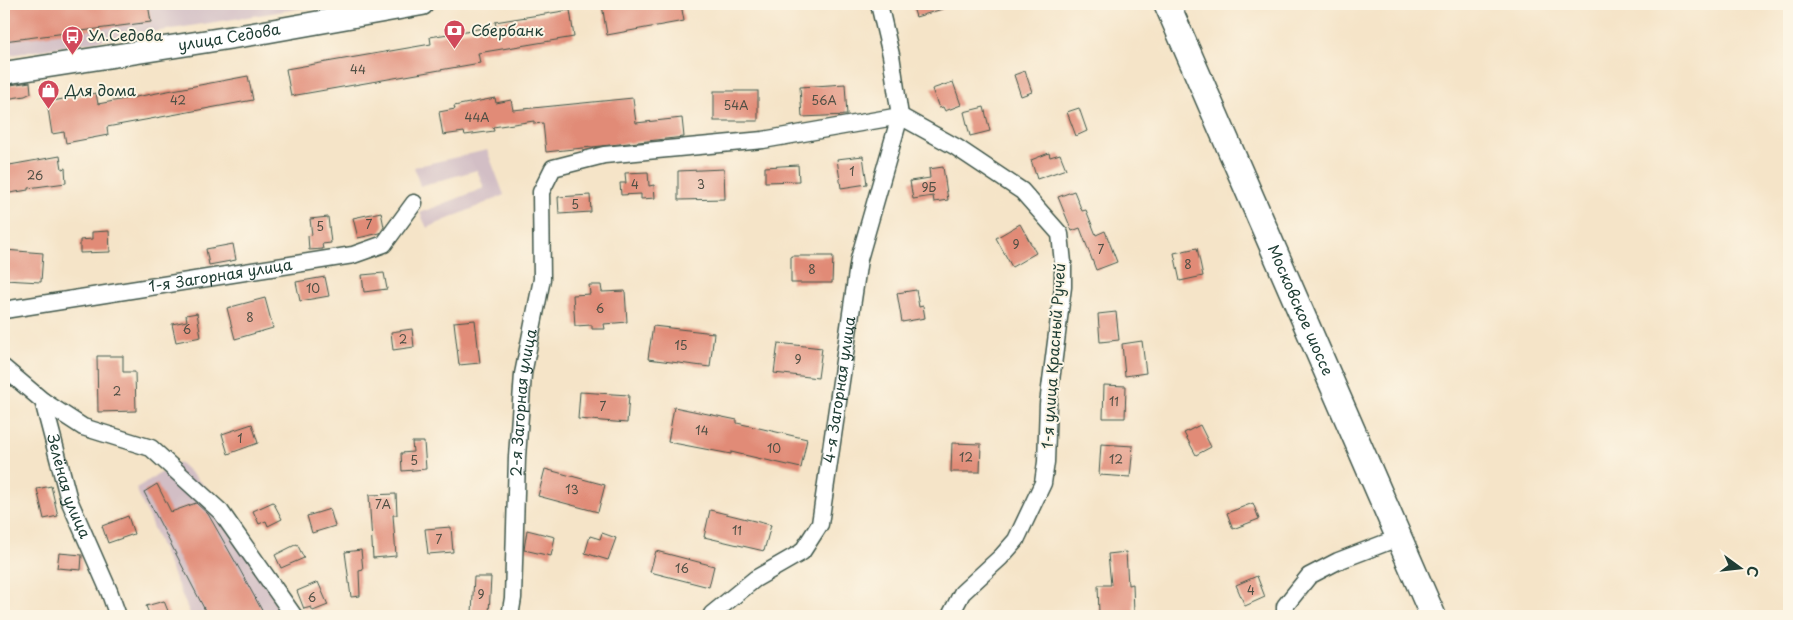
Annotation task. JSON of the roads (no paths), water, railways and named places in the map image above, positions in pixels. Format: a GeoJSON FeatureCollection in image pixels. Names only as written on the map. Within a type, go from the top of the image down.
{"type":"FeatureCollection","features":[{"type":"Feature","properties":{"kind":"main road","name":"Московское шоссе"},"geometry":{"type":"LineString","coordinates":[[1167,4],[1433,616]]}},
{"type":"Feature","properties":{"kind":"street","name":"улица Седова"},"geometry":{"type":"LineString","coordinates":[[4,73],[253,34],[422,4]]}},
{"type":"Feature","properties":{"kind":"street","name":"4-я Загорная улица"},"geometry":{"type":"LineString","coordinates":[[711,616],[755,579],[802,552],[820,524],[859,259],[900,116],[891,55],[879,4]]}},
{"type":"Feature","properties":{"kind":"street","name":"2-я Загорная улица"},"geometry":{"type":"LineString","coordinates":[[510,616],[513,598],[517,457],[523,374],[542,279],[541,192],[554,168],[604,156],[763,140],[900,116]]}},
{"type":"Feature","properties":{"kind":"street","name":"1-я улица Красный Ручей"},"geometry":{"type":"LineString","coordinates":[[900,116],[956,147],[1022,191],[1060,234],[1063,263],[1063,287],[1048,404],[1046,462],[1043,483],[1016,540],[1001,557],[962,593],[950,616]]}},
{"type":"Feature","properties":{"kind":"street","name":"1-я Загорная улица"},"geometry":{"type":"LineString","coordinates":[[4,310],[353,255],[384,244],[414,203]]}},
{"type":"Feature","properties":{"kind":"street"},"geometry":{"type":"LineString","coordinates":[[4,368],[43,401],[83,427],[151,448],[221,512],[294,616]]}},
{"type":"Feature","properties":{"kind":"street","name":"Зелёная улица"},"geometry":{"type":"LineString","coordinates":[[43,401],[69,500],[118,616]]}},
{"type":"Feature","properties":{"kind":"street"},"geometry":{"type":"LineString","coordinates":[[1285,616],[1285,606],[1309,576],[1338,561],[1398,538]]}},
{"type":"Feature","properties":{"kind":"place","name":"Сбербанк"},"geometry":{"type":"Point","coordinates":[455,50]}},
{"type":"Feature","properties":{"kind":"place","name":"Ул.Седова"},"geometry":{"type":"Point","coordinates":[72,55]}},
{"type":"Feature","properties":{"kind":"place","name":"Для дома"},"geometry":{"type":"Point","coordinates":[49,110]}}]}
